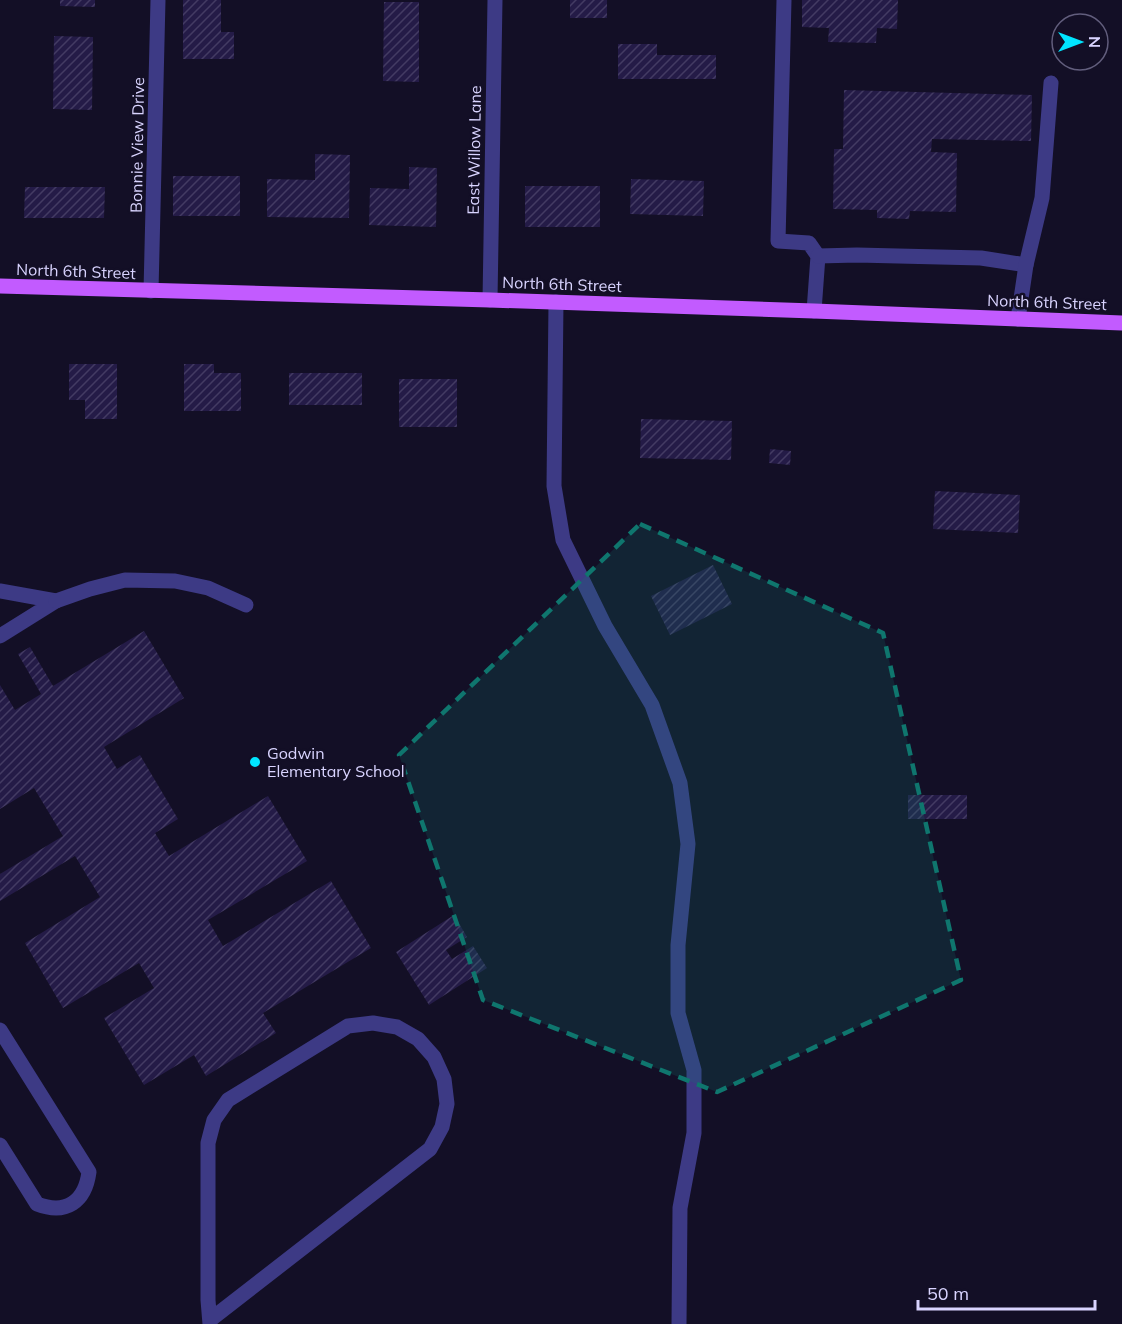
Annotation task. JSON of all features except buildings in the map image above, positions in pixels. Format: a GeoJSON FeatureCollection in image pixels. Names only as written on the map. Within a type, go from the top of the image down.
{"type":"FeatureCollection","features":[{"type":"Feature","properties":{"kind":"main road","name":"North 6th Street"},"geometry":{"type":"LineString","coordinates":[[0,286],[814,310],[1122,323]]}},
{"type":"Feature","properties":{"kind":"street","name":"Bonnie View Drive"},"geometry":{"type":"LineString","coordinates":[[152,291],[158,0]]}},
{"type":"Feature","properties":{"kind":"street","name":"East Willow Lane"},"geometry":{"type":"LineString","coordinates":[[490,300],[495,0]]}},
{"type":"Feature","properties":{"kind":"street"},"geometry":{"type":"LineString","coordinates":[[784,0],[778,241],[809,243],[818,256],[814,310]]}},
{"type":"Feature","properties":{"kind":"street"},"geometry":{"type":"LineString","coordinates":[[1018,319],[1026,265],[1042,198],[1051,83]]}},
{"type":"Feature","properties":{"kind":"street"},"geometry":{"type":"LineString","coordinates":[[818,256],[981,258],[1026,265]]}},
{"type":"Feature","properties":{"kind":"street"},"geometry":{"type":"LineString","coordinates":[[556,302],[555,486],[563,540],[605,626],[652,705],[680,783],[688,844],[678,945],[678,1013],[694,1070],[694,1133],[680,1208],[679,1324]]}},
{"type":"Feature","properties":{"kind":"street"},"geometry":{"type":"LineString","coordinates":[[0,636],[56,601],[125,580],[175,581],[208,588],[246,604]]}},
{"type":"Feature","properties":{"kind":"street"},"geometry":{"type":"LineString","coordinates":[[0,591],[56,601]]}},
{"type":"Feature","properties":{"kind":"street"},"geometry":{"type":"LineString","coordinates":[[373,1023],[397,1027],[418,1039],[434,1057],[441,1072],[447,1104],[442,1127],[430,1149],[210,1322],[208,1143],[214,1120],[228,1100],[348,1026],[373,1023]]}},
{"type":"Feature","properties":{"kind":"street"},"geometry":{"type":"LineString","coordinates":[[0,1030],[89,1172],[84,1192],[68,1206],[58,1209],[37,1204],[0,1145]]}},
{"type":"Feature","properties":{"kind":"highlighted area"},"geometry":{"type":"Polygon","coordinates":[[[640,524],[883,633],[961,980],[717,1092],[483,1000],[399,755],[640,524]]]}},
{"type":"Feature","properties":{"kind":"place","name":"Godwin Elementary School"},"geometry":{"type":"Point","coordinates":[255,762]}}]}
